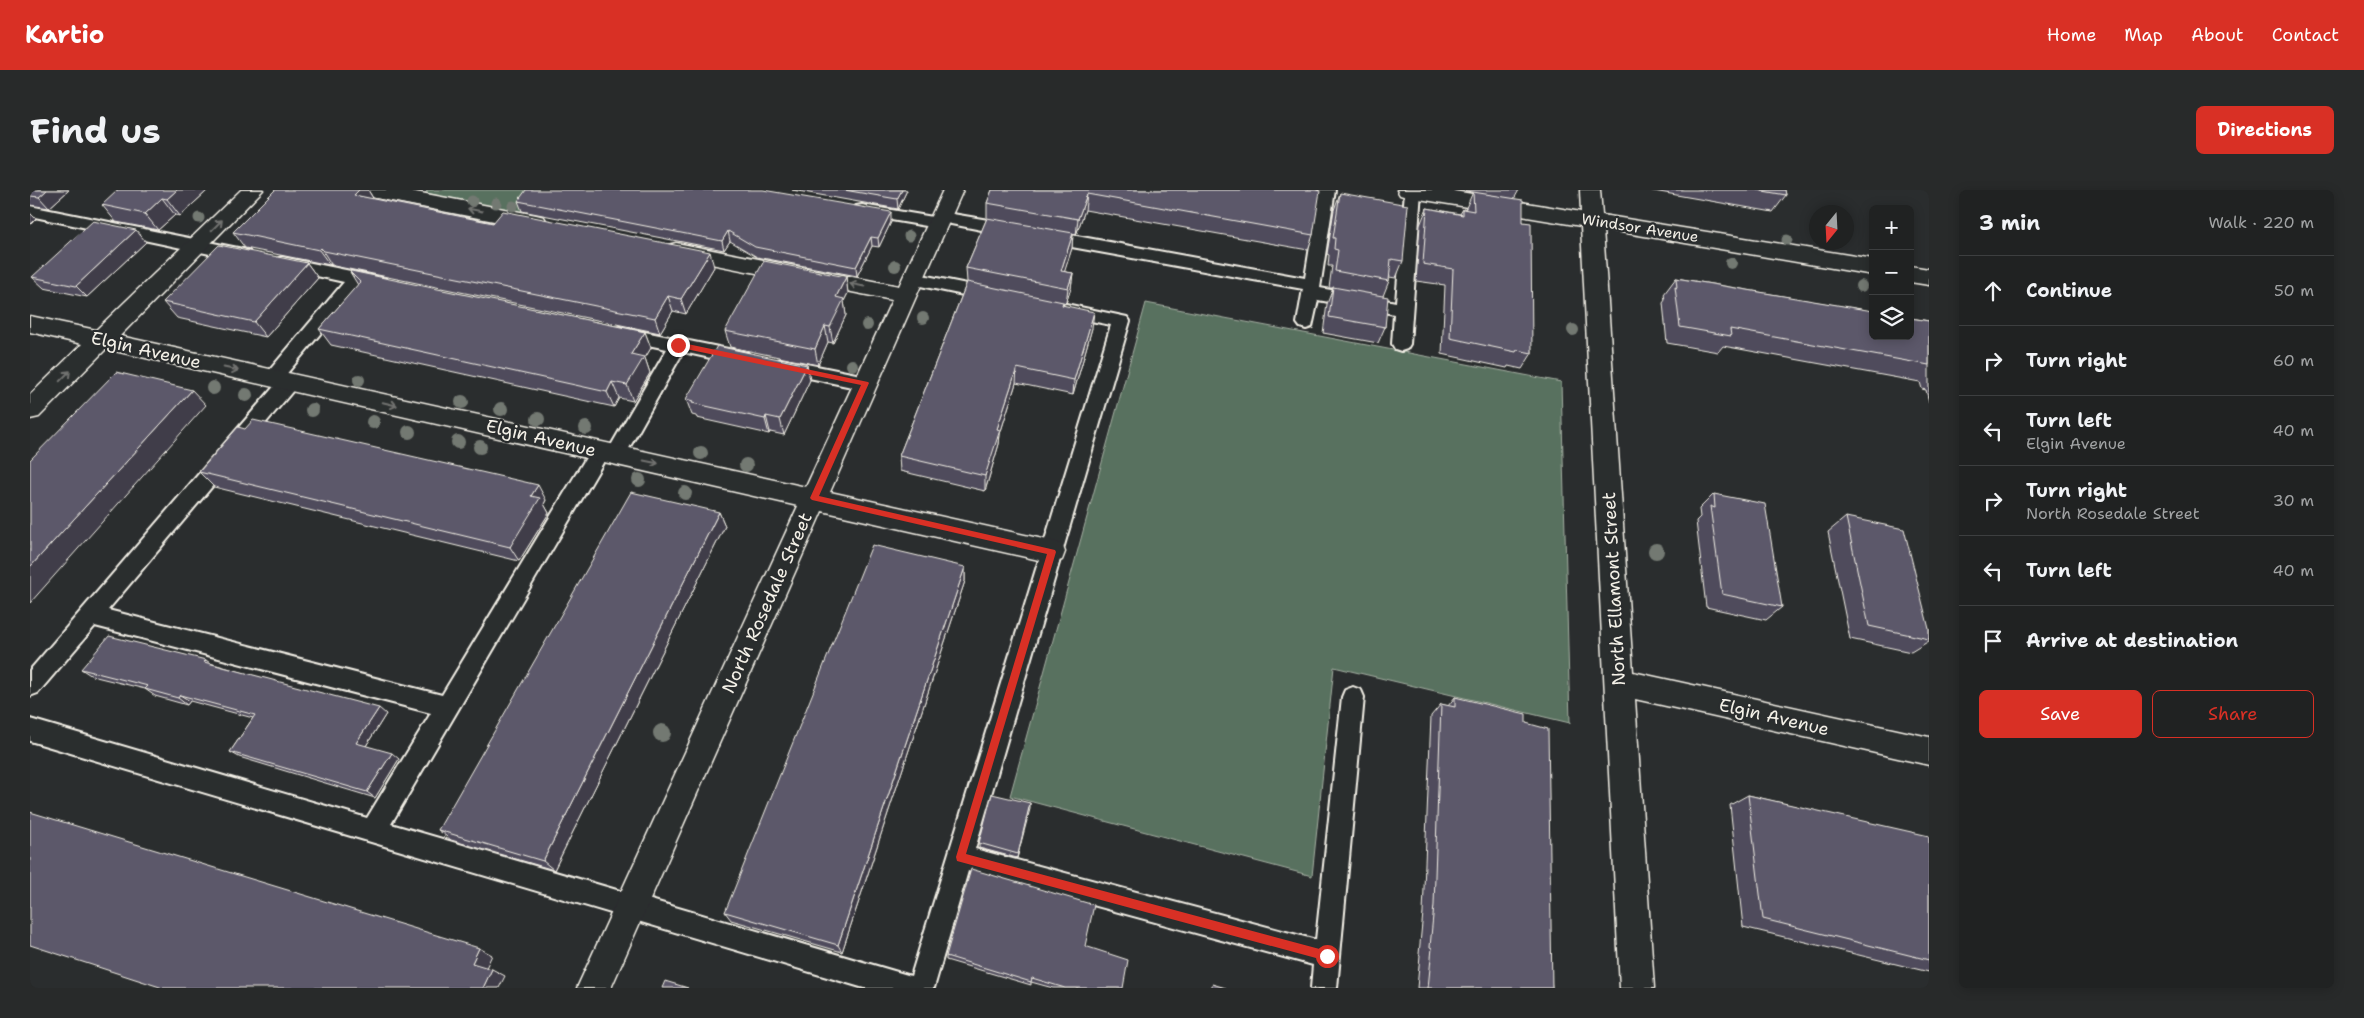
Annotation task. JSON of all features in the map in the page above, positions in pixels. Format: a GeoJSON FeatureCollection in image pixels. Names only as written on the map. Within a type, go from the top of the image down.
{"type":"FeatureCollection","features":[{"type":"Feature","properties":{"kind":"street"},"geometry":{"type":"LineString","coordinates":[[30,410],[253,190]]}},
{"type":"Feature","properties":{"kind":"street"},"geometry":{"type":"LineString","coordinates":[[370,190],[555,226]]}},
{"type":"Feature","properties":{"kind":"street","name":"North Rosedale Street"},"geometry":{"type":"LineString","coordinates":[[594,988],[953,190]]}},
{"type":"Feature","properties":{"kind":"street","name":"Windsor Avenue"},"geometry":{"type":"LineString","coordinates":[[1410,190],[1869,266]]}},
{"type":"Feature","properties":{"kind":"street","name":"North Ellamont Street"},"geometry":{"type":"LineString","coordinates":[[1590,190],[1637,988]]}},
{"type":"Feature","properties":{"kind":"street"},"geometry":{"type":"LineString","coordinates":[[652,245],[909,287]]}},
{"type":"Feature","properties":{"kind":"street"},"geometry":{"type":"LineString","coordinates":[[1914,275],[1929,277]]}},
{"type":"Feature","properties":{"kind":"street","name":"Elgin Avenue"},"geometry":{"type":"LineString","coordinates":[[30,324],[1052,552]]}},
{"type":"Feature","properties":{"kind":"street","name":"Elgin Avenue"},"geometry":{"type":"LineString","coordinates":[[1619,682],[1929,752]]}},
{"type":"Feature","properties":{"kind":"lane"},"geometry":{"type":"LineString","coordinates":[[1306,323],[1327,190]]}},
{"type":"Feature","properties":{"kind":"lane"},"geometry":{"type":"LineString","coordinates":[[1401,344],[1410,190]]}},
{"type":"Feature","properties":{"kind":"lane"},"geometry":{"type":"LineString","coordinates":[[849,208],[939,220],[1312,289],[1404,310]]}},
{"type":"Feature","properties":{"kind":"lane"},"geometry":{"type":"LineString","coordinates":[[30,229],[38,213],[396,286]]}},
{"type":"Feature","properties":{"kind":"lane"},"geometry":{"type":"LineString","coordinates":[[30,686],[90,615],[280,380],[357,278]]}},
{"type":"Feature","properties":{"kind":"lane"},"geometry":{"type":"LineString","coordinates":[[909,287],[1008,299]]}},
{"type":"Feature","properties":{"kind":"lane"},"geometry":{"type":"LineString","coordinates":[[921,988],[1121,321],[1046,306]]}},
{"type":"Feature","properties":{"kind":"lane"},"geometry":{"type":"LineString","coordinates":[[600,329],[866,383]]}},
{"type":"Feature","properties":{"kind":"lane"},"geometry":{"type":"LineString","coordinates":[[373,831],[447,707],[678,345]]}},
{"type":"Feature","properties":{"kind":"lane"},"geometry":{"type":"LineString","coordinates":[[90,615],[447,707]]}},
{"type":"Feature","properties":{"kind":"lane"},"geometry":{"type":"LineString","coordinates":[[1324,988],[1353,698]]}},
{"type":"Feature","properties":{"kind":"lane"},"geometry":{"type":"LineString","coordinates":[[30,730],[908,988]]}},
{"type":"Feature","properties":{"kind":"lane"},"geometry":{"type":"LineString","coordinates":[[960,857],[1327,956]]}},
{"type":"Feature","properties":{"kind":"green space"},"geometry":{"type":"Polygon","coordinates":[[[428,190],[539,190],[521,212],[425,193],[428,190]]]}},
{"type":"Feature","properties":{"kind":"green space"},"geometry":{"type":"Polygon","coordinates":[[[1146,303],[1561,382],[1570,723],[1334,667],[1312,876],[1010,796],[1146,303]]]}},
{"type":"Feature","properties":{"kind":"building"},"geometry":{"type":"Polygon","coordinates":[[[30,190],[47,190],[39,197],[30,196],[30,190]]]}},
{"type":"Feature","properties":{"kind":"building"},"geometry":{"type":"Polygon","coordinates":[[[118,190],[177,190],[167,199],[162,198],[145,214],[102,205],[118,190]]]}},
{"type":"Feature","properties":{"kind":"building"},"geometry":{"type":"Polygon","coordinates":[[[275,190],[359,190],[354,195],[493,223],[503,211],[710,252],[681,299],[668,296],[655,318],[324,251],[321,248],[319,250],[233,232],[275,190]]]}},
{"type":"Feature","properties":{"kind":"building"},"geometry":{"type":"Polygon","coordinates":[[[526,190],[763,190],[891,212],[878,238],[871,237],[856,267],[755,247],[728,231],[722,241],[518,201],[526,190]]]}},
{"type":"Feature","properties":{"kind":"building"},"geometry":{"type":"Polygon","coordinates":[[[844,190],[902,190],[897,199],[844,190]]]}},
{"type":"Feature","properties":{"kind":"building"},"geometry":{"type":"Polygon","coordinates":[[[992,190],[1320,191],[1313,235],[1087,194],[1078,219],[987,203],[992,190]]]}},
{"type":"Feature","properties":{"kind":"building"},"geometry":{"type":"Polygon","coordinates":[[[1757,190],[1785,190],[1786,195],[1757,190]]]}},
{"type":"Feature","properties":{"kind":"building"},"geometry":{"type":"Polygon","coordinates":[[[1473,192],[1523,200],[1523,222],[1531,223],[1532,353],[1517,350],[1516,352],[1450,338],[1453,269],[1423,264],[1427,208],[1463,215],[1463,209],[1474,211],[1473,192]]]}},
{"type":"Feature","properties":{"kind":"building"},"geometry":{"type":"Polygon","coordinates":[[[1340,193],[1408,205],[1403,261],[1391,259],[1389,281],[1335,271],[1338,250],[1334,249],[1335,238],[1333,238],[1340,193]]]}},
{"type":"Feature","properties":{"kind":"building"},"geometry":{"type":"Polygon","coordinates":[[[987,218],[1073,233],[1061,271],[1073,273],[1068,288],[966,268],[987,218]]]}},
{"type":"Feature","properties":{"kind":"building"},"geometry":{"type":"Polygon","coordinates":[[[93,221],[136,230],[76,286],[32,277],[93,221]]]}},
{"type":"Feature","properties":{"kind":"building"},"geometry":{"type":"Polygon","coordinates":[[[219,245],[307,263],[254,322],[163,302],[219,245]]]}},
{"type":"Feature","properties":{"kind":"building"},"geometry":{"type":"Polygon","coordinates":[[[764,261],[846,277],[836,297],[844,299],[830,327],[825,326],[815,349],[725,331],[764,261]]]}},
{"type":"Feature","properties":{"kind":"building"},"geometry":{"type":"Polygon","coordinates":[[[351,271],[645,332],[631,354],[644,357],[627,385],[612,382],[607,392],[319,329],[360,282],[351,271]]]}},
{"type":"Feature","properties":{"kind":"building"},"geometry":{"type":"Polygon","coordinates":[[[1676,278],[1869,310],[1869,340],[1914,340],[1914,319],[1929,321],[1929,365],[1730,329],[1731,336],[1680,327],[1675,287],[1677,288],[1676,278]]]}},
{"type":"Feature","properties":{"kind":"building"},"geometry":{"type":"Polygon","coordinates":[[[967,282],[1063,302],[1062,305],[1094,312],[1074,380],[1017,368],[997,429],[1000,430],[985,476],[899,456],[967,282]]]}},
{"type":"Feature","properties":{"kind":"building"},"geometry":{"type":"Polygon","coordinates":[[[1333,287],[1388,297],[1385,327],[1329,317],[1333,287]]]}},
{"type":"Feature","properties":{"kind":"building"},"geometry":{"type":"Polygon","coordinates":[[[717,346],[807,365],[780,419],[766,416],[765,419],[692,403],[693,401],[686,399],[717,346]]]}},
{"type":"Feature","properties":{"kind":"building"},"geometry":{"type":"Polygon","coordinates":[[[116,372],[192,390],[30,567],[30,460],[116,372]]]}},
{"type":"Feature","properties":{"kind":"building"},"geometry":{"type":"Polygon","coordinates":[[[253,420],[538,485],[531,496],[540,498],[510,547],[199,472],[238,427],[245,429],[253,420]]]}},
{"type":"Feature","properties":{"kind":"building"},"geometry":{"type":"Polygon","coordinates":[[[631,492],[719,512],[543,861],[438,830],[631,492]]]}},
{"type":"Feature","properties":{"kind":"building"},"geometry":{"type":"Polygon","coordinates":[[[1714,494],[1765,504],[1782,607],[1722,594],[1710,506],[1715,508],[1714,494]]]}},
{"type":"Feature","properties":{"kind":"building"},"geometry":{"type":"Polygon","coordinates":[[[1846,517],[1904,529],[1929,629],[1929,639],[1869,626],[1846,517]]]}},
{"type":"Feature","properties":{"kind":"building"},"geometry":{"type":"Polygon","coordinates":[[[872,545],[965,567],[838,945],[725,912],[872,545]]]}},
{"type":"Feature","properties":{"kind":"building"},"geometry":{"type":"Polygon","coordinates":[[[109,636],[206,660],[204,662],[379,708],[356,743],[392,753],[367,792],[230,752],[255,715],[180,695],[178,698],[145,689],[148,686],[81,669],[109,636]]]}},
{"type":"Feature","properties":{"kind":"building"},"geometry":{"type":"Polygon","coordinates":[[[1455,697],[1526,714],[1526,723],[1548,729],[1552,988],[1428,988],[1434,905],[1441,704],[1455,707],[1455,697]]]}},
{"type":"Feature","properties":{"kind":"building"},"geometry":{"type":"Polygon","coordinates":[[[992,794],[1030,803],[1018,854],[979,843],[992,794]]]}},
{"type":"Feature","properties":{"kind":"building"},"geometry":{"type":"Polygon","coordinates":[[[1748,795],[1929,836],[1929,960],[1763,919],[1748,795]]]}},
{"type":"Feature","properties":{"kind":"building"},"geometry":{"type":"Polygon","coordinates":[[[30,812],[479,948],[472,963],[492,969],[483,988],[163,988],[30,945],[30,812]]]}},
{"type":"Feature","properties":{"kind":"building"},"geometry":{"type":"Polygon","coordinates":[[[971,869],[1094,905],[1085,946],[1128,960],[1123,988],[1065,988],[1032,978],[1031,982],[946,956],[971,869]]]}},
{"type":"Feature","properties":{"kind":"building"},"geometry":{"type":"Polygon","coordinates":[[[665,981],[688,988],[662,988],[665,981]]]}},
{"type":"Feature","properties":{"kind":"building"},"geometry":{"type":"Polygon","coordinates":[[[1212,984],[1226,988],[1212,988],[1212,984]]]}},
{"type":"Feature","properties":{"kind":"route"},"geometry":{"type":"LineString","coordinates":[[678,345],[866,383],[814,498],[1052,552],[960,857],[1327,956]]}}]}
